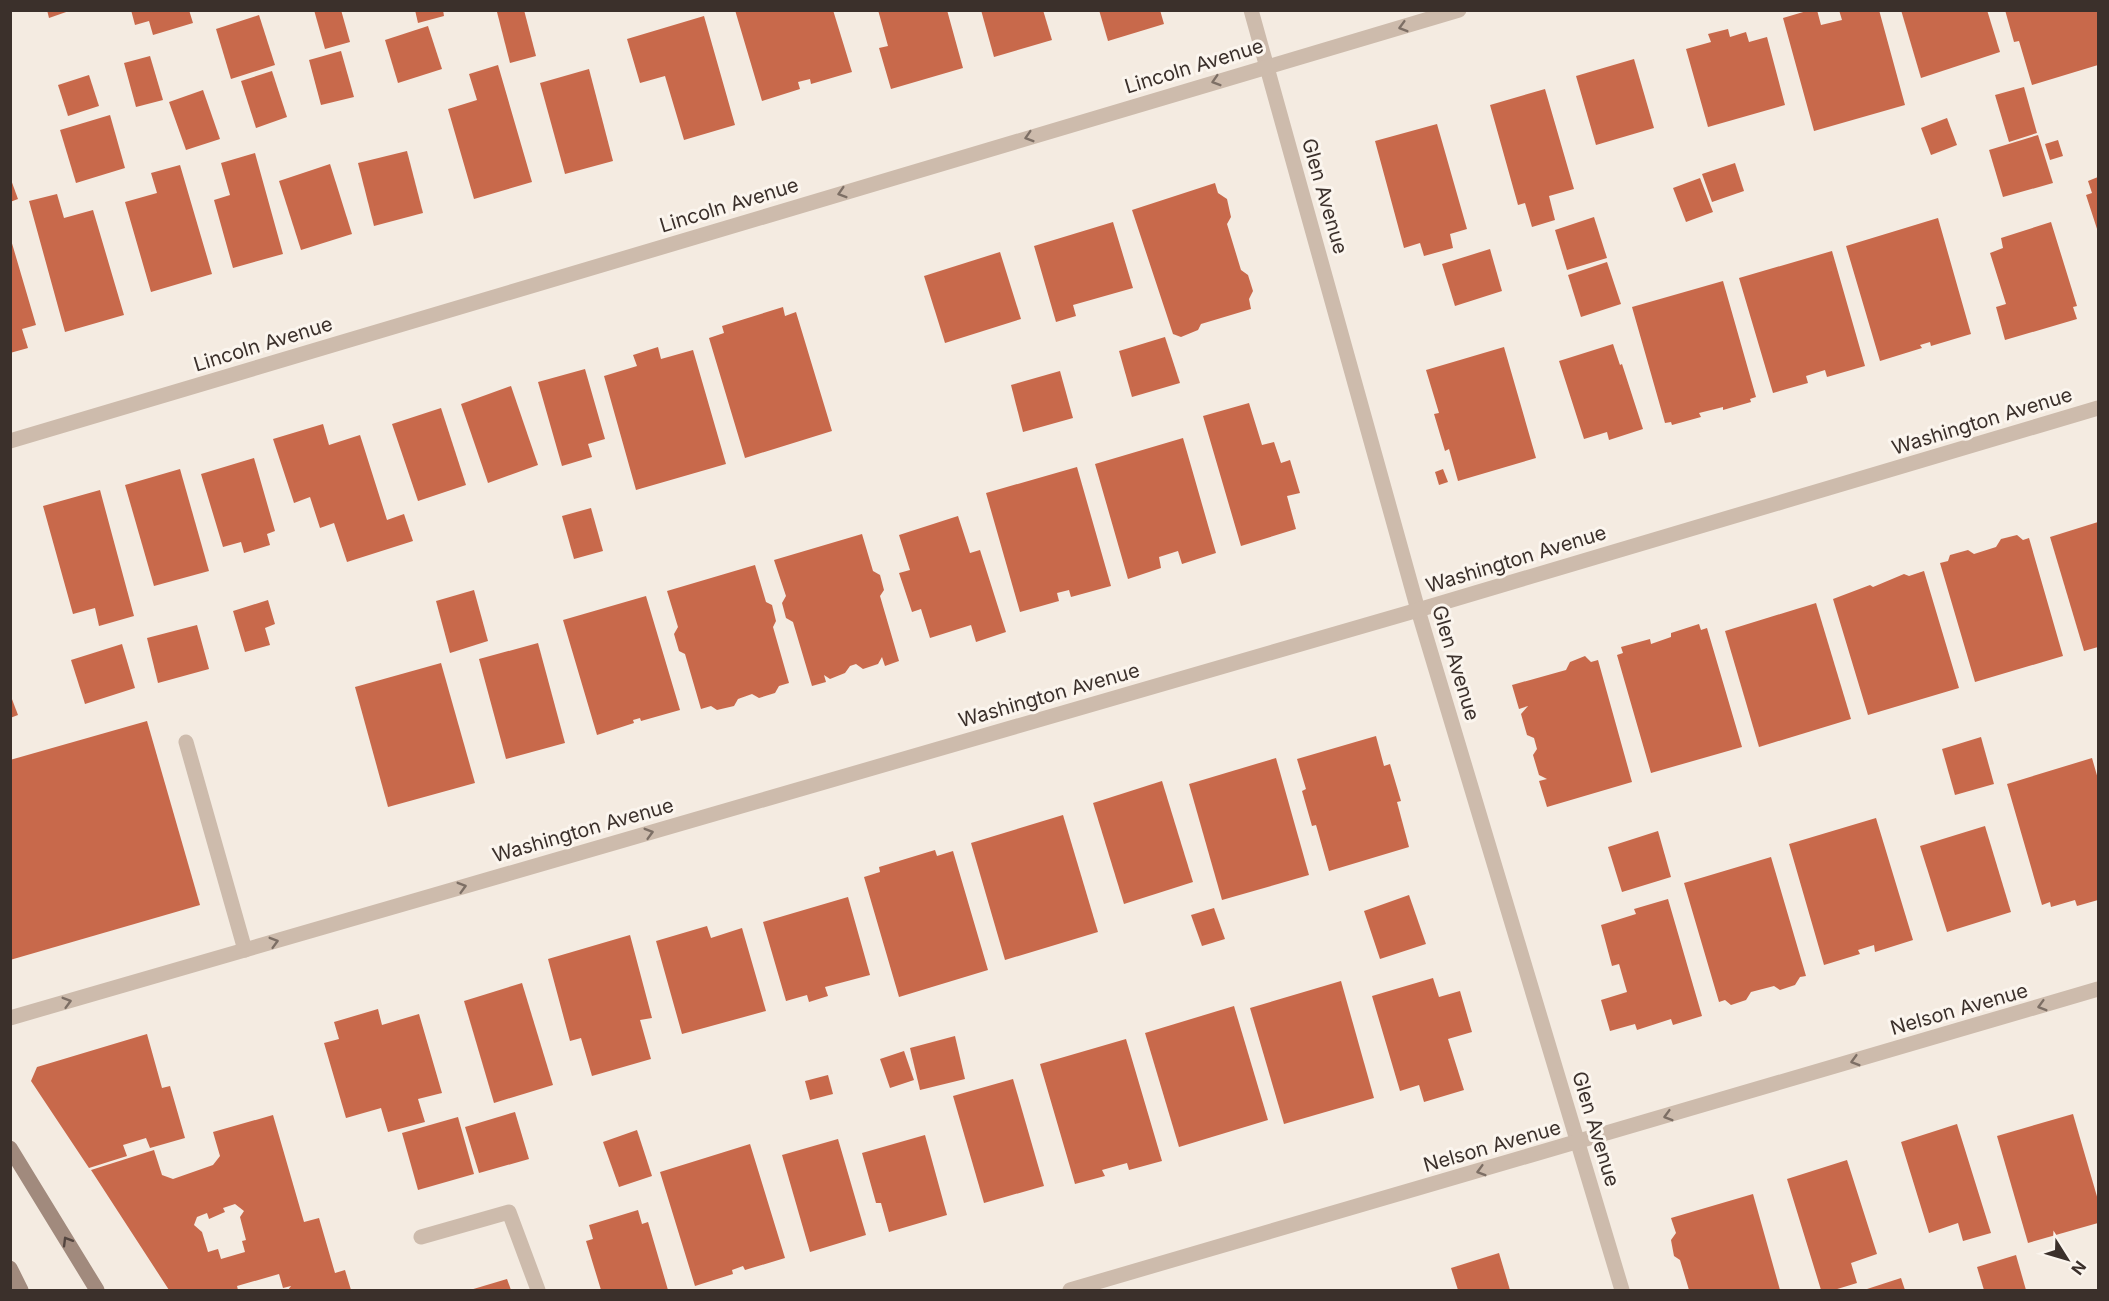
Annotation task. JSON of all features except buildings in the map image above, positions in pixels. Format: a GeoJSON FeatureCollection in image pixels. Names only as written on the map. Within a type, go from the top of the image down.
{"type":"FeatureCollection","features":[{"type":"Feature","properties":{"kind":"main road"},"geometry":{"type":"LineString","coordinates":[[10,1148],[97,1290]]}},
{"type":"Feature","properties":{"kind":"main road"},"geometry":{"type":"LineString","coordinates":[[10,1268],[21,1290]]}},
{"type":"Feature","properties":{"kind":"street","name":"Glen Avenue"},"geometry":{"type":"LineString","coordinates":[[1251,10],[1418,610],[1622,1290]]}},
{"type":"Feature","properties":{"kind":"street","name":"Lincoln Avenue"},"geometry":{"type":"LineString","coordinates":[[10,441],[1459,10]]}},
{"type":"Feature","properties":{"kind":"street","name":"Washington Avenue"},"geometry":{"type":"LineString","coordinates":[[10,1018],[1418,610],[2098,408]]}},
{"type":"Feature","properties":{"kind":"street"},"geometry":{"type":"LineString","coordinates":[[186,742],[245,950]]}},
{"type":"Feature","properties":{"kind":"street","name":"Nelson Avenue"},"geometry":{"type":"LineString","coordinates":[[1070,1290],[2098,989]]}},
{"type":"Feature","properties":{"kind":"street"},"geometry":{"type":"LineString","coordinates":[[422,1237],[509,1212],[538,1290]]}}]}
